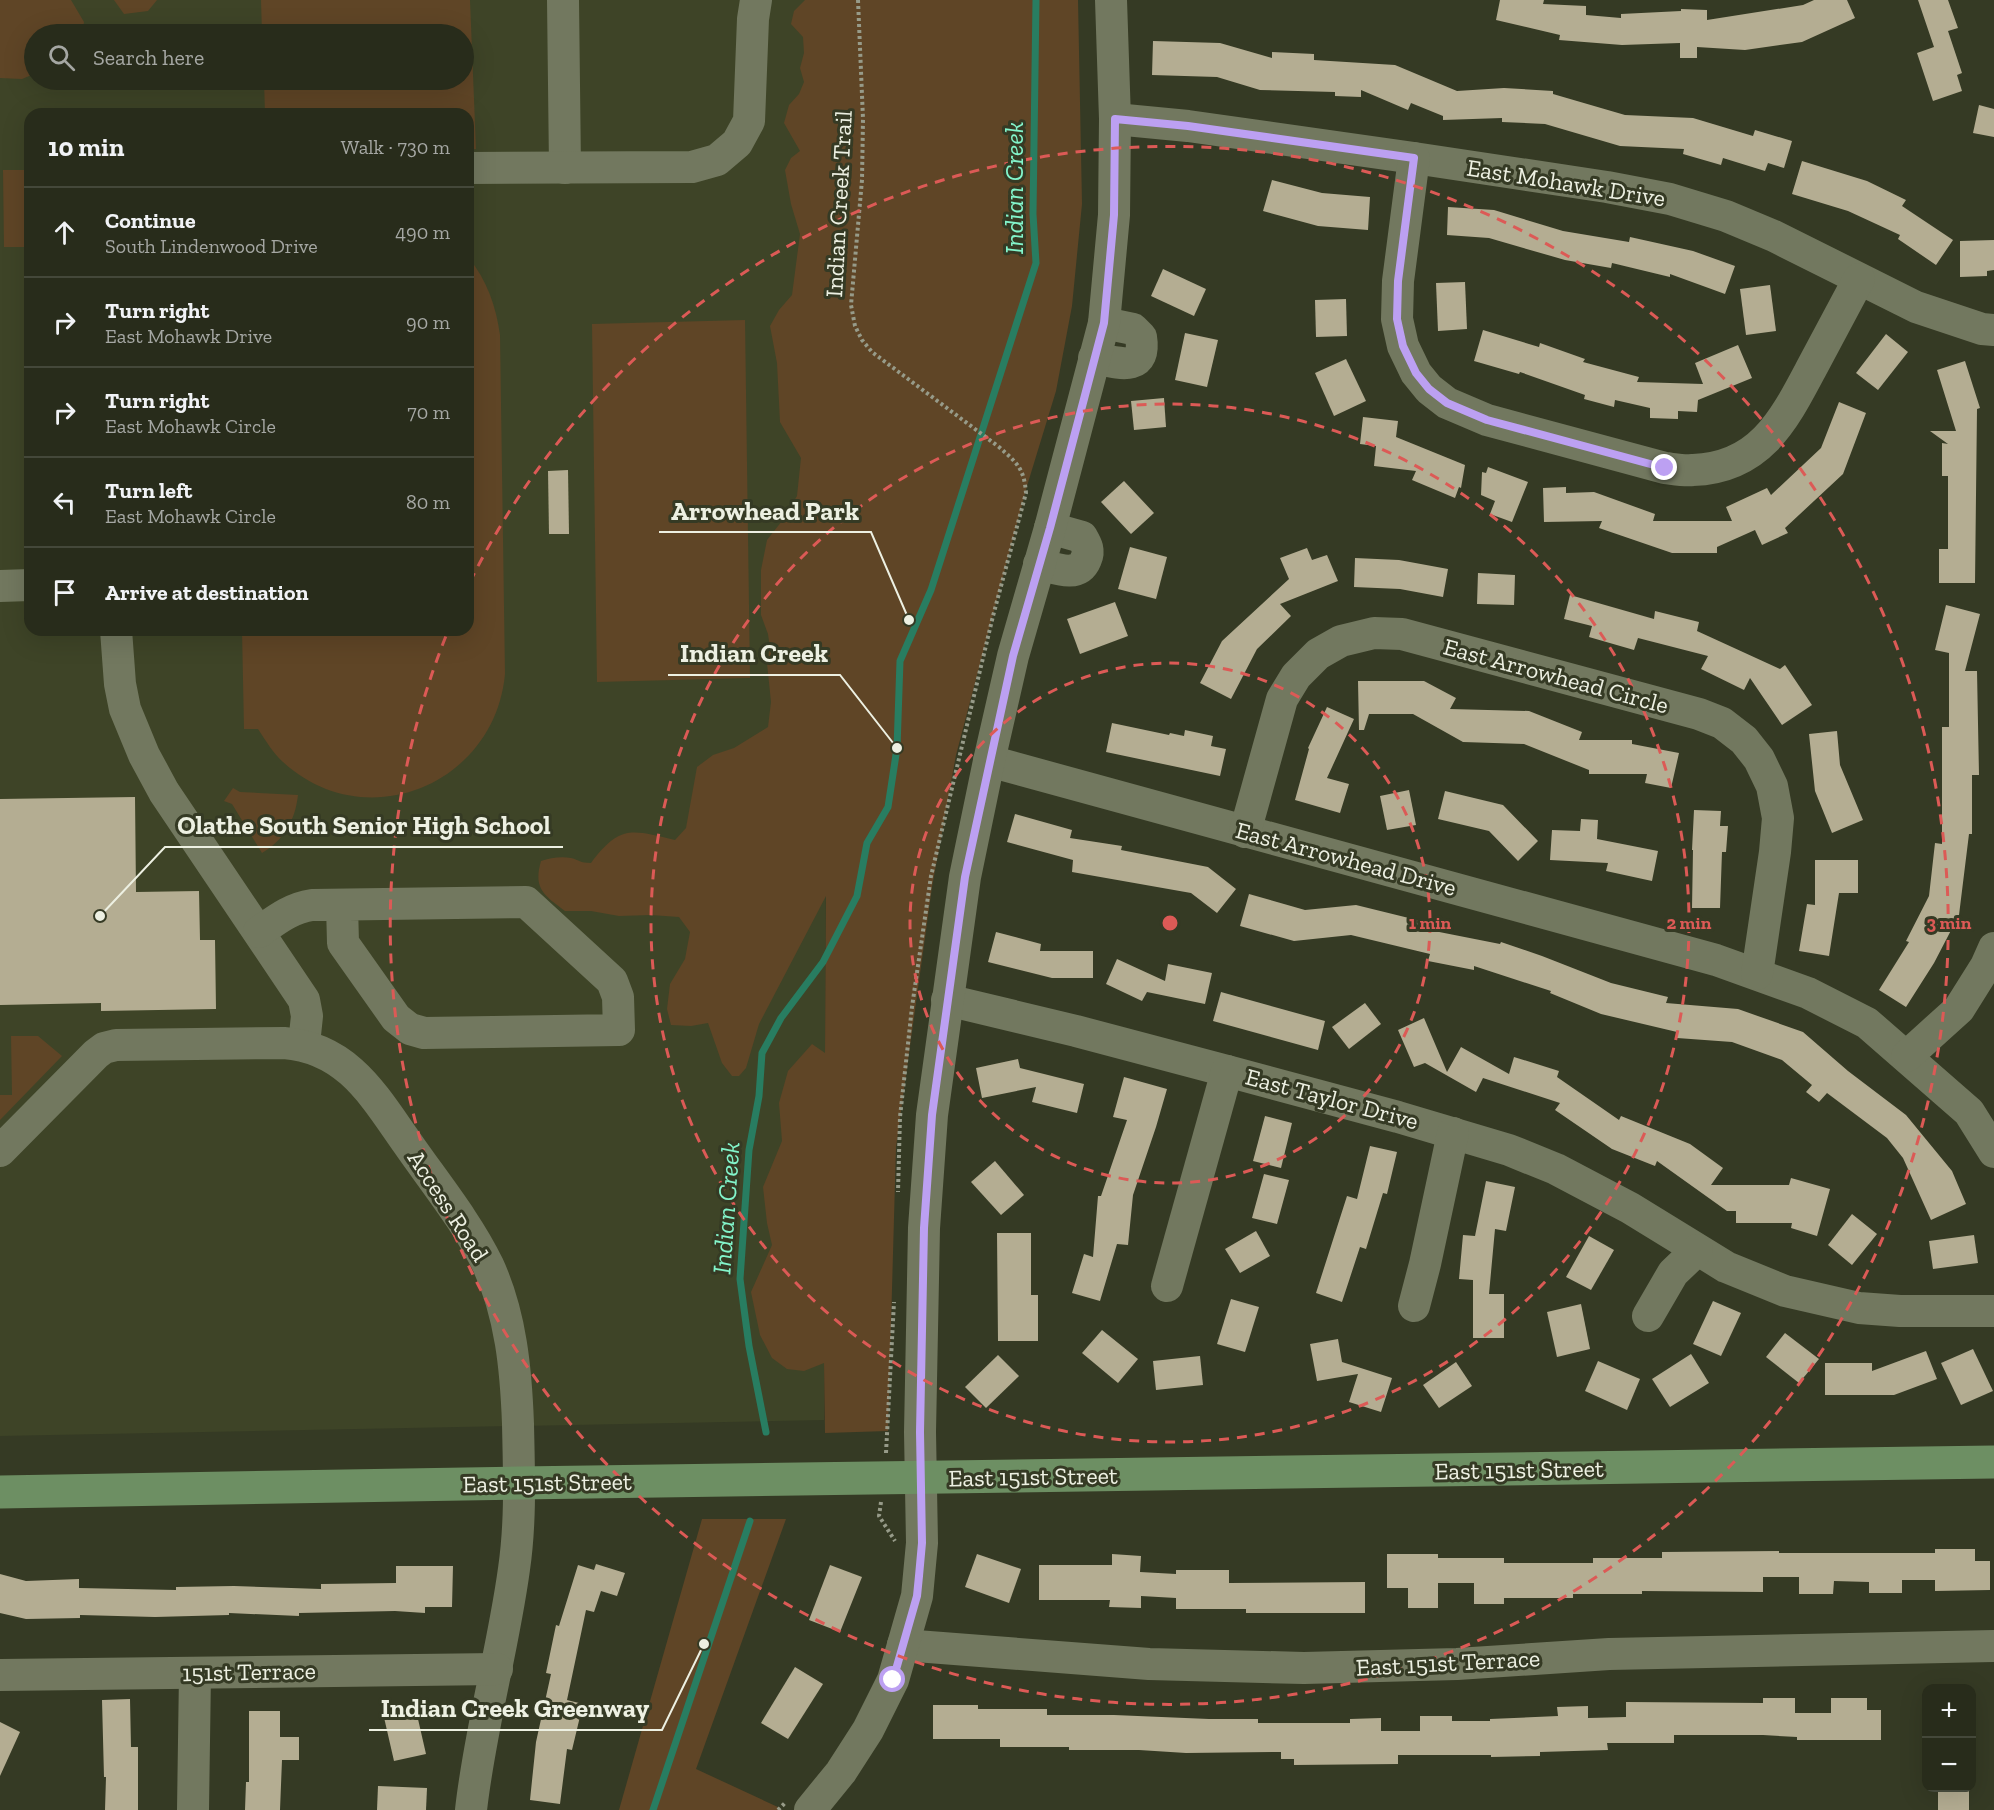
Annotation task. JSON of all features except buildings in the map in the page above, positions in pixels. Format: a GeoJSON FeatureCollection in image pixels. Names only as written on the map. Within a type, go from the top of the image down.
{"type":"FeatureCollection","features":[{"type":"Feature","properties":{"kind":"main road","name":"East 151st Street"},"geometry":{"type":"LineString","coordinates":[[0,1492],[1994,1462]]}},
{"type":"Feature","properties":{"kind":"street"},"geometry":{"type":"LineString","coordinates":[[563,0],[564,168]]}},
{"type":"Feature","properties":{"kind":"street"},"geometry":{"type":"LineString","coordinates":[[474,168],[692,167],[717,160],[737,143],[749,121],[753,19],[756,0]]}},
{"type":"Feature","properties":{"kind":"street"},"geometry":{"type":"LineString","coordinates":[[799,1805],[841,1772],[868,1730],[893,1680],[917,1596],[922,1543],[920,1432],[924,1228],[932,1115],[965,877],[989,761],[1013,656],[1050,528],[1104,323],[1114,215],[1115,119],[1111,0]]}},
{"type":"Feature","properties":{"kind":"street","name":"East Mohawk Drive"},"geometry":{"type":"LineString","coordinates":[[1115,119],[1188,126],[1414,158],[1607,187],[1670,199],[1726,216],[1774,236],[1925,311],[1982,329],[1994,330]]}},
{"type":"Feature","properties":{"kind":"street"},"geometry":{"type":"LineString","coordinates":[[1414,158],[1398,281],[1397,319],[1403,346],[1416,373],[1429,389],[1447,403],[1487,420],[1665,468],[1693,470],[1718,467],[1746,456],[1767,440],[1787,415],[1859,279]]}},
{"type":"Feature","properties":{"kind":"street"},"geometry":{"type":"LineString","coordinates":[[1094,358],[1124,364],[1134,362],[1140,357],[1143,349],[1141,337],[1132,329],[1104,323]]}},
{"type":"Feature","properties":{"kind":"street"},"geometry":{"type":"LineString","coordinates":[[1039,564],[1065,571],[1075,570],[1083,565],[1088,555],[1087,545],[1082,537],[1050,528]]}},
{"type":"Feature","properties":{"kind":"street"},"geometry":{"type":"LineString","coordinates":[[0,586],[24,585]]}},
{"type":"Feature","properties":{"kind":"street","name":"East Arrowhead Circle"},"geometry":{"type":"LineString","coordinates":[[1245,832],[1282,699],[1296,676],[1318,654],[1341,641],[1374,633],[1402,634],[1699,714],[1722,723],[1744,740],[1759,759],[1772,786],[1778,818],[1756,974]]}},
{"type":"Feature","properties":{"kind":"street"},"geometry":{"type":"LineString","coordinates":[[116,636],[120,684],[139,745],[164,792],[304,1000],[307,1016],[304,1044]]}},
{"type":"Feature","properties":{"kind":"street","name":"East Arrowhead Drive"},"geometry":{"type":"LineString","coordinates":[[989,761],[1716,960],[1808,993],[1867,1023],[1907,1056],[1970,1112],[1994,1152]]}},
{"type":"Feature","properties":{"kind":"street"},"geometry":{"type":"LineString","coordinates":[[259,932],[298,907],[312,905],[526,902],[612,981],[618,997],[619,1030],[424,1033],[410,1029],[396,1018],[343,943],[342,905]]}},
{"type":"Feature","properties":{"kind":"street"},"geometry":{"type":"LineString","coordinates":[[1907,1056],[1959,1009],[1986,966],[1994,948]]}},
{"type":"Feature","properties":{"kind":"street","name":"East Taylor Drive"},"geometry":{"type":"LineString","coordinates":[[947,1000],[1077,1031],[1227,1071],[1509,1150],[1556,1169],[1630,1208],[1726,1267],[1785,1291],[1847,1306],[1900,1311],[1994,1311]]}},
{"type":"Feature","properties":{"kind":"street","name":"Access Road"},"geometry":{"type":"LineString","coordinates":[[0,1151],[104,1048],[116,1046],[284,1042],[304,1044],[340,1061],[370,1090],[475,1240],[488,1266],[508,1323],[513,1356],[517,1393],[518,1533],[497,1668],[475,1770],[471,1810]]}},
{"type":"Feature","properties":{"kind":"street"},"geometry":{"type":"LineString","coordinates":[[1167,1286],[1227,1071]]}},
{"type":"Feature","properties":{"kind":"street"},"geometry":{"type":"LineString","coordinates":[[1414,1306],[1453,1133]]}},
{"type":"Feature","properties":{"kind":"street"},"geometry":{"type":"LineString","coordinates":[[1648,1316],[1673,1273],[1697,1250]]}},
{"type":"Feature","properties":{"kind":"street","name":"East 151st Terrace"},"geometry":{"type":"LineString","coordinates":[[903,1645],[1149,1664],[1304,1668],[1457,1664],[1609,1654],[1994,1646]]}},
{"type":"Feature","properties":{"kind":"street","name":"151st Terrace"},"geometry":{"type":"LineString","coordinates":[[0,1675],[497,1668]]}},
{"type":"Feature","properties":{"kind":"street"},"geometry":{"type":"LineString","coordinates":[[193,1810],[195,1673]]}},
{"type":"Feature","properties":{"kind":"path","name":"Indian Creek Trail"},"geometry":{"type":"LineString","coordinates":[[858,0],[863,139],[862,180],[851,305],[855,326],[862,340],[872,352],[999,447],[1016,462],[1024,475]]}},
{"type":"Feature","properties":{"kind":"path"},"geometry":{"type":"LineString","coordinates":[[879,1516],[896,1543],[897,1550]]}},
{"type":"Feature","properties":{"kind":"path"},"geometry":{"type":"LineString","coordinates":[[778,1810],[799,1805]]}},
{"type":"Feature","properties":{"kind":"shaded area"},"geometry":{"type":"Polygon","coordinates":[[[0,0],[829,0],[824,1420],[0,1436],[0,0]]]}},
{"type":"Feature","properties":{"kind":"shaded area"},"geometry":{"type":"Polygon","coordinates":[[[0,0],[71,0],[84,24],[24,24],[24,78],[0,78],[0,0]]]}},
{"type":"Feature","properties":{"kind":"shaded area"},"geometry":{"type":"Polygon","coordinates":[[[114,0],[157,0],[148,11],[124,14],[114,0]]]}},
{"type":"Feature","properties":{"kind":"shaded area"},"geometry":{"type":"Polygon","coordinates":[[[261,0],[470,0],[471,24],[262,24],[261,0]]]}},
{"type":"Feature","properties":{"kind":"shaded area"},"geometry":{"type":"Polygon","coordinates":[[[805,0],[1078,0],[1082,204],[1072,306],[1056,391],[1027,486],[956,755],[932,887],[896,1147],[888,1431],[825,1433],[824,1363],[804,1371],[787,1369],[772,1358],[760,1335],[751,1292],[772,1245],[763,1187],[782,1141],[779,1103],[788,1071],[812,1044],[825,1053],[826,896],[759,1024],[746,1068],[739,1076],[732,1076],[722,1063],[708,1023],[691,1026],[671,1025],[667,1009],[670,984],[685,959],[690,932],[679,917],[619,916],[591,911],[565,911],[546,896],[538,878],[541,861],[563,857],[591,863],[610,842],[628,833],[648,834],[675,840],[686,828],[697,767],[713,755],[734,748],[768,727],[771,702],[767,663],[770,648],[761,615],[761,570],[767,540],[797,496],[801,458],[780,422],[777,363],[770,326],[779,310],[792,295],[800,234],[791,204],[785,170],[791,158],[800,151],[784,123],[789,105],[799,94],[804,82],[800,68],[804,53],[803,37],[791,24],[794,11],[805,0]]]}},
{"type":"Feature","properties":{"kind":"shaded area"},"geometry":{"type":"Polygon","coordinates":[[[264,90],[474,90],[476,149],[474,149],[474,108],[265,108],[264,90]]]}},
{"type":"Feature","properties":{"kind":"shaded area"},"geometry":{"type":"Polygon","coordinates":[[[3,170],[24,170],[24,247],[4,247],[3,170]]]}},
{"type":"Feature","properties":{"kind":"shaded area"},"geometry":{"type":"Polygon","coordinates":[[[474,266],[490,294],[500,335],[505,674],[496,712],[478,745],[452,770],[421,788],[387,797],[351,796],[316,785],[283,762],[258,729],[244,729],[242,636],[474,636],[474,266]]]}},
{"type":"Feature","properties":{"kind":"shaded area"},"geometry":{"type":"Polygon","coordinates":[[[745,320],[750,678],[597,682],[592,324],[745,320]]]}},
{"type":"Feature","properties":{"kind":"shaded area"},"geometry":{"type":"Polygon","coordinates":[[[233,788],[240,792],[298,795],[287,829],[270,848],[262,853],[232,804],[224,801],[233,788]]]}},
{"type":"Feature","properties":{"kind":"shaded area"},"geometry":{"type":"Polygon","coordinates":[[[11,1036],[38,1036],[62,1056],[0,1120],[0,1095],[12,1095],[11,1036]]]}},
{"type":"Feature","properties":{"kind":"shaded area"},"geometry":{"type":"Polygon","coordinates":[[[702,1519],[786,1519],[696,1769],[780,1808],[778,1810],[619,1810],[702,1519]]]}},
{"type":"Feature","properties":{"kind":"waterway","name":"Indian Creek"},"geometry":{"type":"LineString","coordinates":[[766,1432],[749,1346],[740,1279],[749,1150],[759,1096],[762,1053],[781,1018],[823,962],[857,896],[867,843],[888,807],[897,748],[900,661],[931,590],[1036,263],[1033,214],[1036,0]]}},
{"type":"Feature","properties":{"kind":"waterway","name":"Indian Creek"},"geometry":{"type":"LineString","coordinates":[[653,1810],[750,1521]]}},
{"type":"Feature","properties":{"kind":"place","name":"Arrowhead Park"},"geometry":{"type":"Point","coordinates":[909,620]}},
{"type":"Feature","properties":{"kind":"place","name":"Indian Creek"},"geometry":{"type":"Point","coordinates":[897,748]}},
{"type":"Feature","properties":{"kind":"place","name":"Olathe South Senior High School"},"geometry":{"type":"Point","coordinates":[100,916]}},
{"type":"Feature","properties":{"kind":"place","name":"Indian Creek Greenway"},"geometry":{"type":"Point","coordinates":[704,1644]}},
{"type":"Feature","properties":{"kind":"route"},"geometry":{"type":"LineString","coordinates":[[893,1680],[917,1596],[922,1543],[920,1432],[924,1228],[932,1115],[947,1000],[965,877],[1013,656],[1050,528],[1104,323],[1114,215],[1115,119],[1188,126],[1414,158],[1398,281],[1397,319],[1403,346],[1416,373],[1429,389],[1447,403],[1487,420],[1665,468]]}}]}
